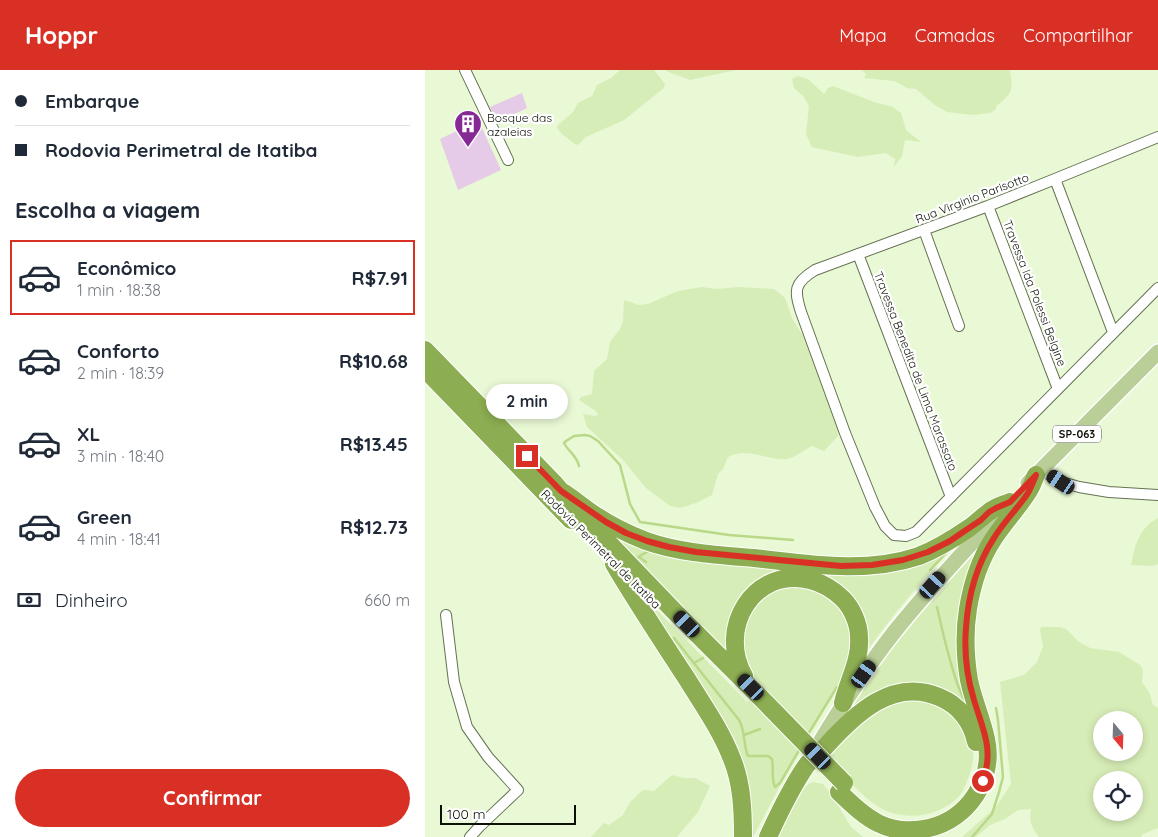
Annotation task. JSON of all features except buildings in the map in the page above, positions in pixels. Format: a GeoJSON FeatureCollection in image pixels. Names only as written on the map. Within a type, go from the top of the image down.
{"type":"FeatureCollection","features":[{"type":"Feature","properties":{"kind":"highway","name":"Rodovia Perimetral de Itatiba"},"geometry":{"type":"LineString","coordinates":[[425,350],[842,787]]}},
{"type":"Feature","properties":{"kind":"highway","name":"Rodovia Perimetral de Itatiba"},"geometry":{"type":"LineString","coordinates":[[425,369],[614,564],[751,692]]}},
{"type":"Feature","properties":{"kind":"highway"},"geometry":{"type":"LineString","coordinates":[[842,787],[861,812],[872,820],[889,828],[909,831],[949,821],[968,806],[977,794],[985,774],[988,747],[974,699],[967,665],[965,638],[968,608],[974,582],[985,554],[1003,524],[1026,495],[1039,472]]}},
{"type":"Feature","properties":{"kind":"highway"},"geometry":{"type":"LineString","coordinates":[[561,491],[589,511],[626,533],[669,547],[734,556],[841,566],[872,565],[903,560],[928,552],[950,541],[981,520],[989,512],[1010,502]]}},
{"type":"Feature","properties":{"kind":"highway"},"geometry":{"type":"LineString","coordinates":[[614,564],[712,719],[725,743],[732,759],[740,788],[743,837]]}},
{"type":"Feature","properties":{"kind":"highway"},"geometry":{"type":"LineString","coordinates":[[751,692],[737,660],[735,633],[739,616],[749,600],[762,588],[781,580],[802,578],[830,588],[837,593],[853,614],[859,634],[859,650],[843,703]]}},
{"type":"Feature","properties":{"kind":"highway"},"geometry":{"type":"LineString","coordinates":[[807,764],[856,716],[885,697],[904,692],[922,692],[933,694],[943,699],[954,705],[961,712],[974,730],[977,768],[969,787],[961,798],[943,813],[927,819],[909,821],[896,819],[880,813],[842,787]]}},
{"type":"Feature","properties":{"kind":"highway","name":"SP-063"},"geometry":{"type":"LineString","coordinates":[[768,837],[807,764]]}},
{"type":"Feature","properties":{"kind":"main road","name":"SP-063"},"geometry":{"type":"LineString","coordinates":[[807,764],[843,703],[907,616],[948,568],[1010,502],[1158,352]]}},
{"type":"Feature","properties":{"kind":"street"},"geometry":{"type":"LineString","coordinates":[[465,70],[508,160]]}},
{"type":"Feature","properties":{"kind":"street","name":"Rua Virginio Parisotto"},"geometry":{"type":"LineString","coordinates":[[951,497],[916,532],[906,536],[894,535],[885,526],[875,507],[845,433],[812,344],[797,298],[798,286],[804,277],[815,270],[988,206],[1158,137]]}},
{"type":"Feature","properties":{"kind":"street"},"geometry":{"type":"LineString","coordinates":[[1055,180],[1113,332]]}},
{"type":"Feature","properties":{"kind":"street","name":"Travessa Ida Polessi Belgine"},"geometry":{"type":"LineString","coordinates":[[988,206],[1058,389]]}},
{"type":"Feature","properties":{"kind":"street"},"geometry":{"type":"LineString","coordinates":[[924,230],[959,326]]}},
{"type":"Feature","properties":{"kind":"street","name":"Travessa Benedita de Lima Marassato"},"geometry":{"type":"LineString","coordinates":[[858,254],[951,497]]}},
{"type":"Feature","properties":{"kind":"street"},"geometry":{"type":"LineString","coordinates":[[951,497],[1158,288]]}},
{"type":"Feature","properties":{"kind":"street"},"geometry":{"type":"LineString","coordinates":[[1039,472],[1061,482],[1079,487],[1109,492],[1158,495]]}},
{"type":"Feature","properties":{"kind":"street"},"geometry":{"type":"LineString","coordinates":[[446,615],[454,682],[467,727],[488,757],[518,790],[470,837]]}},
{"type":"Feature","properties":{"kind":"green space"},"geometry":{"type":"Polygon","coordinates":[[[620,70],[654,70],[665,84],[664,88],[624,120],[586,137],[576,145],[562,134],[557,128],[558,125],[573,112],[578,103],[592,96],[597,85],[611,78],[620,70]]]}},
{"type":"Feature","properties":{"kind":"green space"},"geometry":{"type":"Polygon","coordinates":[[[665,70],[736,70],[690,80],[665,70]]]}},
{"type":"Feature","properties":{"kind":"green space"},"geometry":{"type":"Polygon","coordinates":[[[862,70],[1010,70],[1011,91],[996,106],[996,109],[990,113],[973,115],[947,112],[936,106],[916,89],[907,88],[894,81],[864,78],[866,74],[862,70]]]}},
{"type":"Feature","properties":{"kind":"green space"},"geometry":{"type":"Polygon","coordinates":[[[798,76],[808,79],[824,94],[828,88],[833,86],[874,102],[893,107],[901,113],[906,130],[921,142],[905,140],[902,156],[894,167],[895,159],[886,153],[858,157],[812,147],[806,134],[809,106],[804,97],[794,88],[792,79],[798,76]]]}},
{"type":"Feature","properties":{"kind":"green space"},"geometry":{"type":"Polygon","coordinates":[[[702,287],[716,289],[738,287],[774,289],[785,298],[792,318],[808,344],[839,426],[838,436],[824,451],[812,446],[787,459],[750,453],[735,454],[728,457],[723,469],[718,474],[712,495],[680,508],[670,506],[646,488],[624,461],[587,427],[583,414],[596,416],[598,414],[579,400],[581,397],[592,394],[594,371],[607,359],[610,342],[620,329],[623,321],[624,300],[639,305],[648,304],[678,291],[702,287]]]}},
{"type":"Feature","properties":{"kind":"green space"},"geometry":{"type":"Polygon","coordinates":[[[1158,518],[1158,564],[1153,566],[1131,565],[1136,544],[1142,532],[1158,518]]]}},
{"type":"Feature","properties":{"kind":"green space"},"geometry":{"type":"Polygon","coordinates":[[[611,533],[838,570],[955,545],[908,598],[865,654],[839,589],[764,580],[732,657],[611,533]]]}},
{"type":"Feature","properties":{"kind":"green space"},"geometry":{"type":"Polygon","coordinates":[[[981,544],[970,577],[974,713],[930,688],[843,719],[892,647],[939,589],[981,544]]]}},
{"type":"Feature","properties":{"kind":"green space"},"geometry":{"type":"Polygon","coordinates":[[[815,586],[842,604],[854,636],[846,671],[792,763],[753,837],[746,837],[745,787],[642,595],[748,703],[750,698],[748,669],[740,655],[745,612],[774,588],[815,586]]]}},
{"type":"Feature","properties":{"kind":"green space"},"geometry":{"type":"Polygon","coordinates":[[[1041,627],[1060,627],[1066,629],[1079,642],[1090,648],[1119,652],[1140,665],[1143,670],[1142,682],[1149,692],[1153,705],[1158,708],[1158,828],[1143,834],[1141,837],[1039,837],[1031,824],[1031,809],[1018,810],[1005,819],[990,825],[976,837],[962,837],[996,807],[1011,784],[1000,682],[1024,675],[1037,662],[1043,646],[1041,627]]]}},
{"type":"Feature","properties":{"kind":"green space"},"geometry":{"type":"Polygon","coordinates":[[[904,695],[949,706],[967,734],[973,750],[971,770],[961,794],[952,803],[924,815],[903,815],[884,810],[869,800],[825,755],[860,718],[904,695]]]}},
{"type":"Feature","properties":{"kind":"green space"},"geometry":{"type":"Polygon","coordinates":[[[672,775],[695,778],[710,786],[698,812],[677,837],[591,837],[604,823],[609,825],[623,815],[630,802],[643,790],[654,791],[672,775]]]}},
{"type":"Feature","properties":{"kind":"green space"},"geometry":{"type":"Polygon","coordinates":[[[813,782],[823,784],[851,827],[863,837],[777,837],[797,798],[807,785],[813,782]]]}},
{"type":"Feature","properties":{"kind":"waterway"},"geometry":{"type":"LineString","coordinates":[[579,466],[564,443],[574,436],[590,436],[598,441],[620,465],[630,504],[640,522],[729,535],[793,540]]}},
{"type":"Feature","properties":{"kind":"waterway"},"geometry":{"type":"LineString","coordinates":[[638,557],[650,550]]}},
{"type":"Feature","properties":{"kind":"waterway"},"geometry":{"type":"LineString","coordinates":[[930,570],[949,550]]}},
{"type":"Feature","properties":{"kind":"waterway"},"geometry":{"type":"LineString","coordinates":[[639,557],[646,562]]}},
{"type":"Feature","properties":{"kind":"waterway"},"geometry":{"type":"LineString","coordinates":[[937,607],[946,647],[956,679],[969,708]]}},
{"type":"Feature","properties":{"kind":"waterway"},"geometry":{"type":"LineString","coordinates":[[674,638],[739,720],[743,729],[748,756],[768,756],[772,759],[775,787],[780,783],[801,747]]}},
{"type":"Feature","properties":{"kind":"waterway"},"geometry":{"type":"LineString","coordinates":[[694,663],[703,658]]}},
{"type":"Feature","properties":{"kind":"waterway"},"geometry":{"type":"LineString","coordinates":[[807,736],[837,687]]}},
{"type":"Feature","properties":{"kind":"waterway"},"geometry":{"type":"LineString","coordinates":[[972,837],[992,814],[1003,777],[996,708]]}},
{"type":"Feature","properties":{"kind":"waterway"},"geometry":{"type":"LineString","coordinates":[[744,735],[760,729]]}},
{"type":"Feature","properties":{"kind":"place","name":"Bosque das azaleias"},"geometry":{"type":"Point","coordinates":[468,148]}},
{"type":"Feature","properties":{"kind":"route"},"geometry":{"type":"LineString","coordinates":[[527,456],[561,491],[589,511],[626,533],[647,541],[696,552],[841,566],[872,565],[903,560],[928,552],[950,541],[981,520],[989,512],[1010,502],[1036,475],[1030,489],[1003,524],[985,554],[974,582],[968,608],[965,652],[974,699],[988,747],[987,766],[983,781]]}}]}
